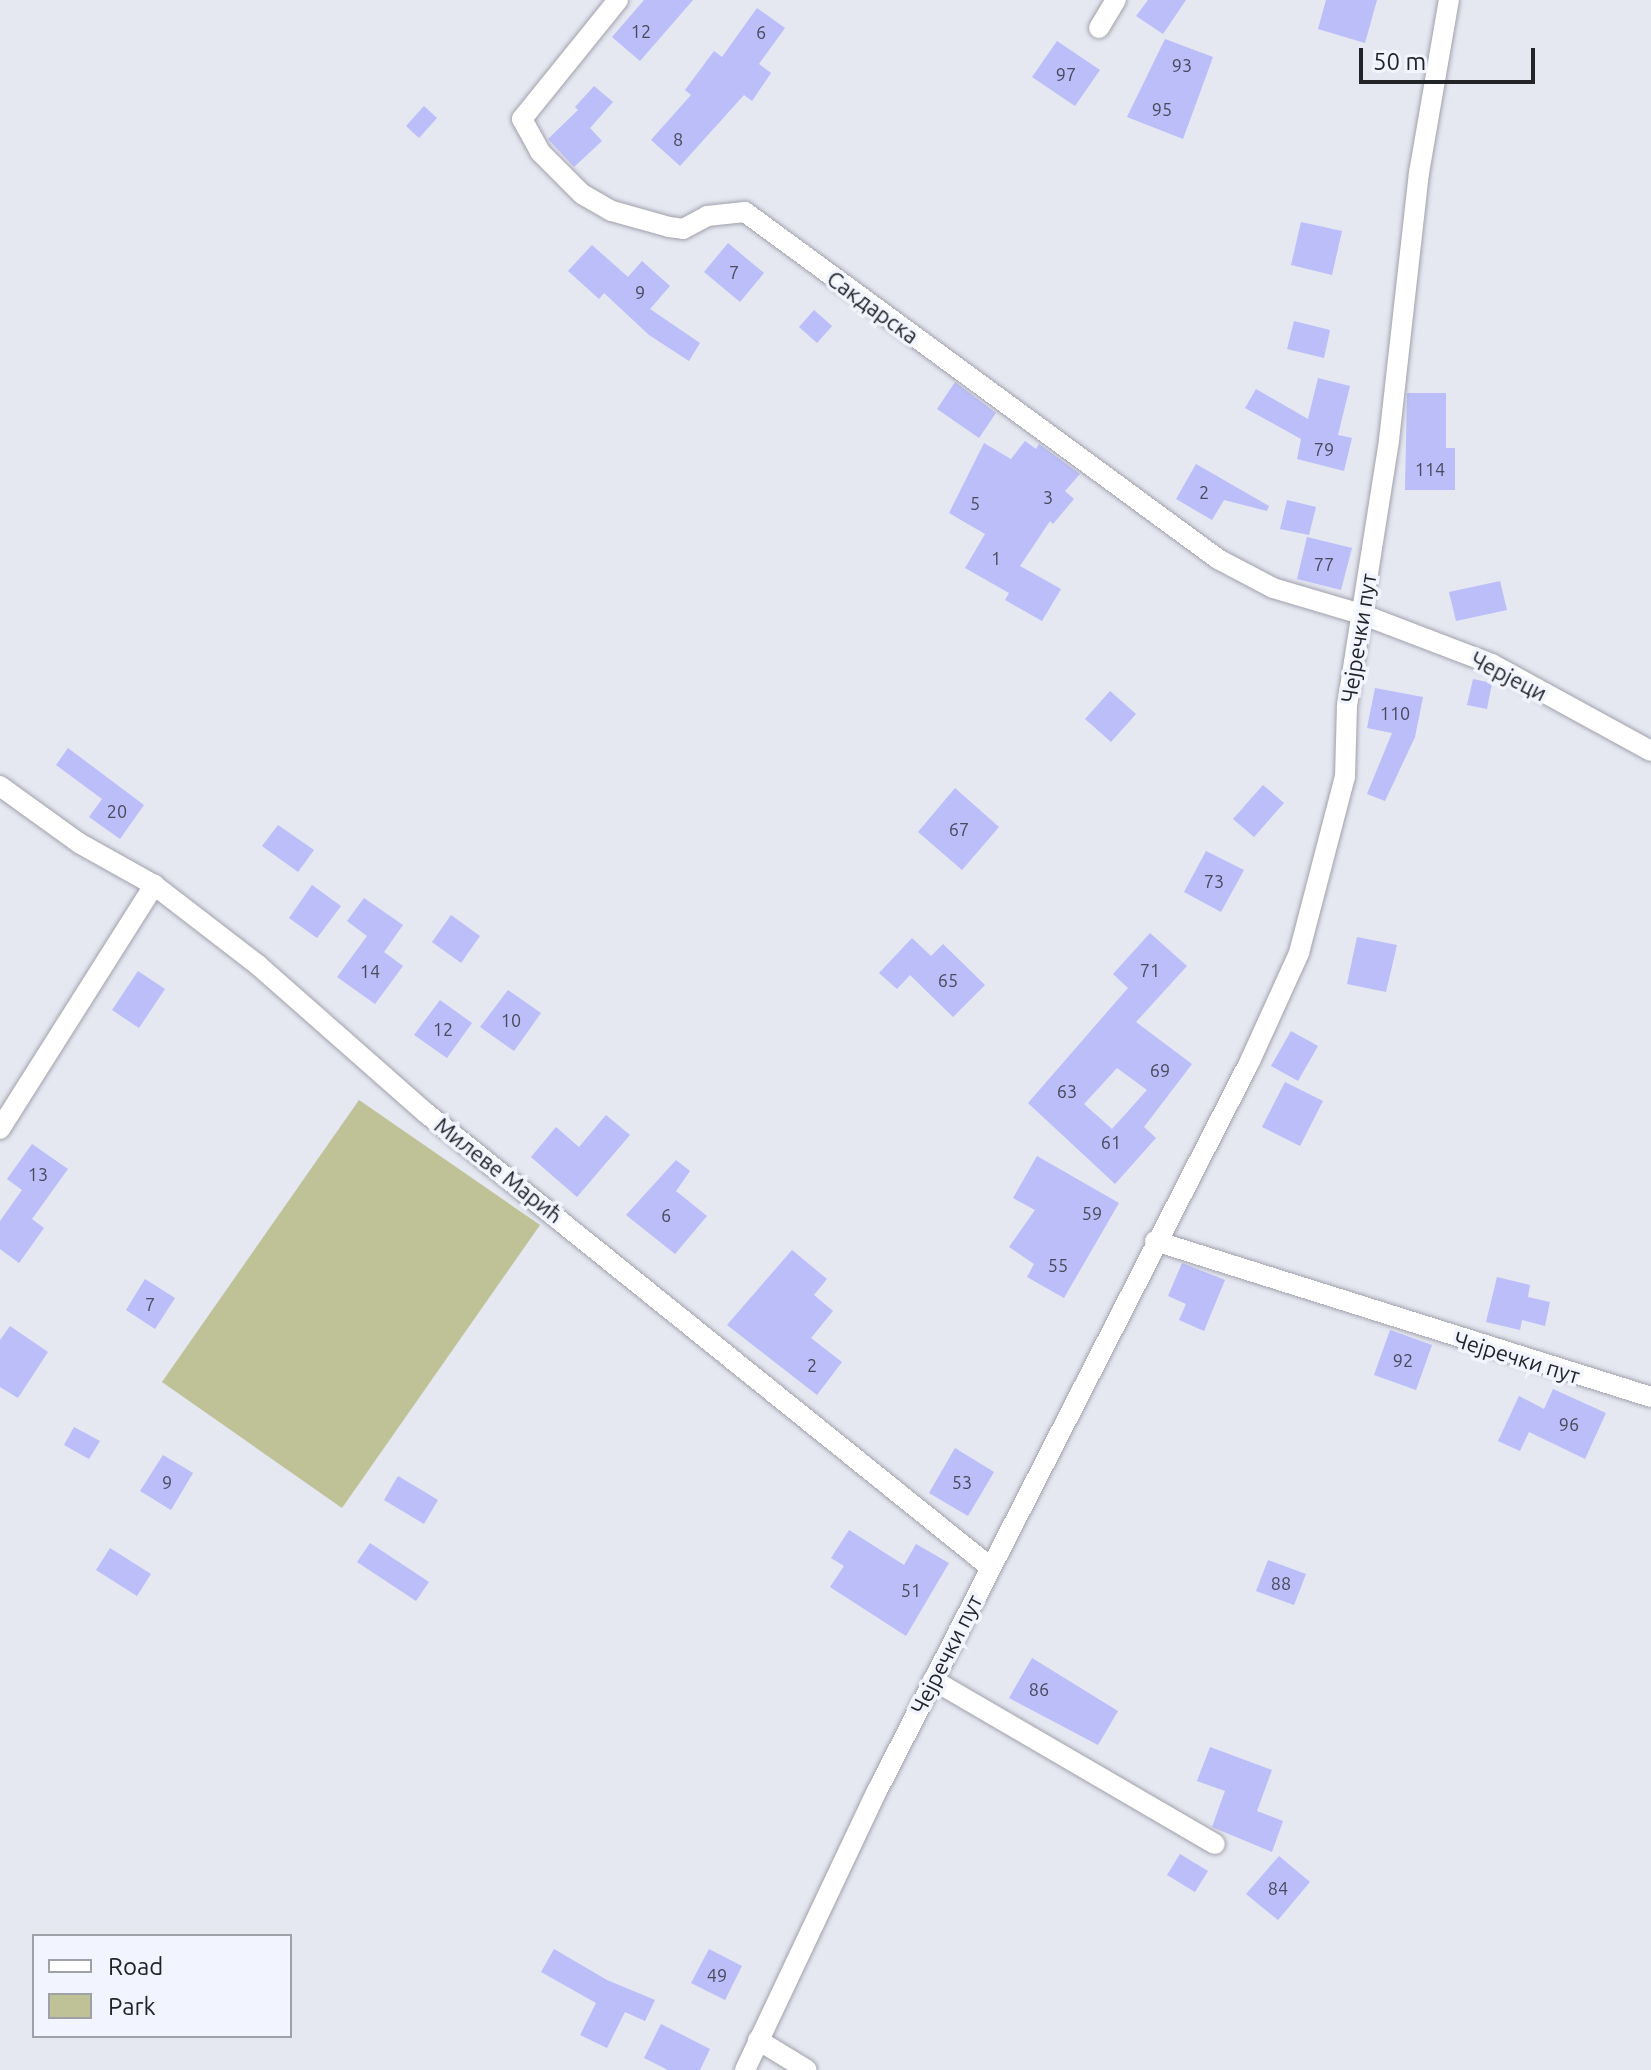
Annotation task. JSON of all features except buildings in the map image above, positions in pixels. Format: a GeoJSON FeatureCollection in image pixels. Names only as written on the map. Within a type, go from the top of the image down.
{"type":"FeatureCollection","features":[{"type":"Feature","properties":{"kind":"street","name":"Сакдарска"},"geometry":{"type":"LineString","coordinates":[[618,0],[522,119],[540,152],[582,194],[612,211],[683,229],[707,216],[745,212],[1218,559],[1273,588],[1361,614]]}},
{"type":"Feature","properties":{"kind":"street"},"geometry":{"type":"LineString","coordinates":[[1099,28],[1116,0]]}},
{"type":"Feature","properties":{"kind":"street","name":"Чејречки пут"},"geometry":{"type":"LineString","coordinates":[[745,2070],[933,1680],[990,1567],[1032,1495],[1155,1241],[1250,1061],[1299,953],[1345,777],[1347,706],[1389,440],[1419,173],[1449,0]]}},
{"type":"Feature","properties":{"kind":"street","name":"Черјеци"},"geometry":{"type":"LineString","coordinates":[[1361,614],[1492,664],[1651,751]]}},
{"type":"Feature","properties":{"kind":"street","name":"Милеве Мaрић"},"geometry":{"type":"LineString","coordinates":[[0,786],[79,843],[154,885],[258,965],[426,1113],[990,1567]]}},
{"type":"Feature","properties":{"kind":"street"},"geometry":{"type":"LineString","coordinates":[[0,1129],[154,885]]}},
{"type":"Feature","properties":{"kind":"street","name":"Чејречки пут"},"geometry":{"type":"LineString","coordinates":[[1155,1241],[1651,1397]]}},
{"type":"Feature","properties":{"kind":"street"},"geometry":{"type":"LineString","coordinates":[[933,1680],[1215,1844]]}},
{"type":"Feature","properties":{"kind":"street"},"geometry":{"type":"LineString","coordinates":[[758,2040],[807,2070]]}},
{"type":"Feature","properties":{"kind":"green space"},"geometry":{"type":"Polygon","coordinates":[[[359,1100],[540,1225],[342,1508],[162,1382],[359,1100]]]}}]}
